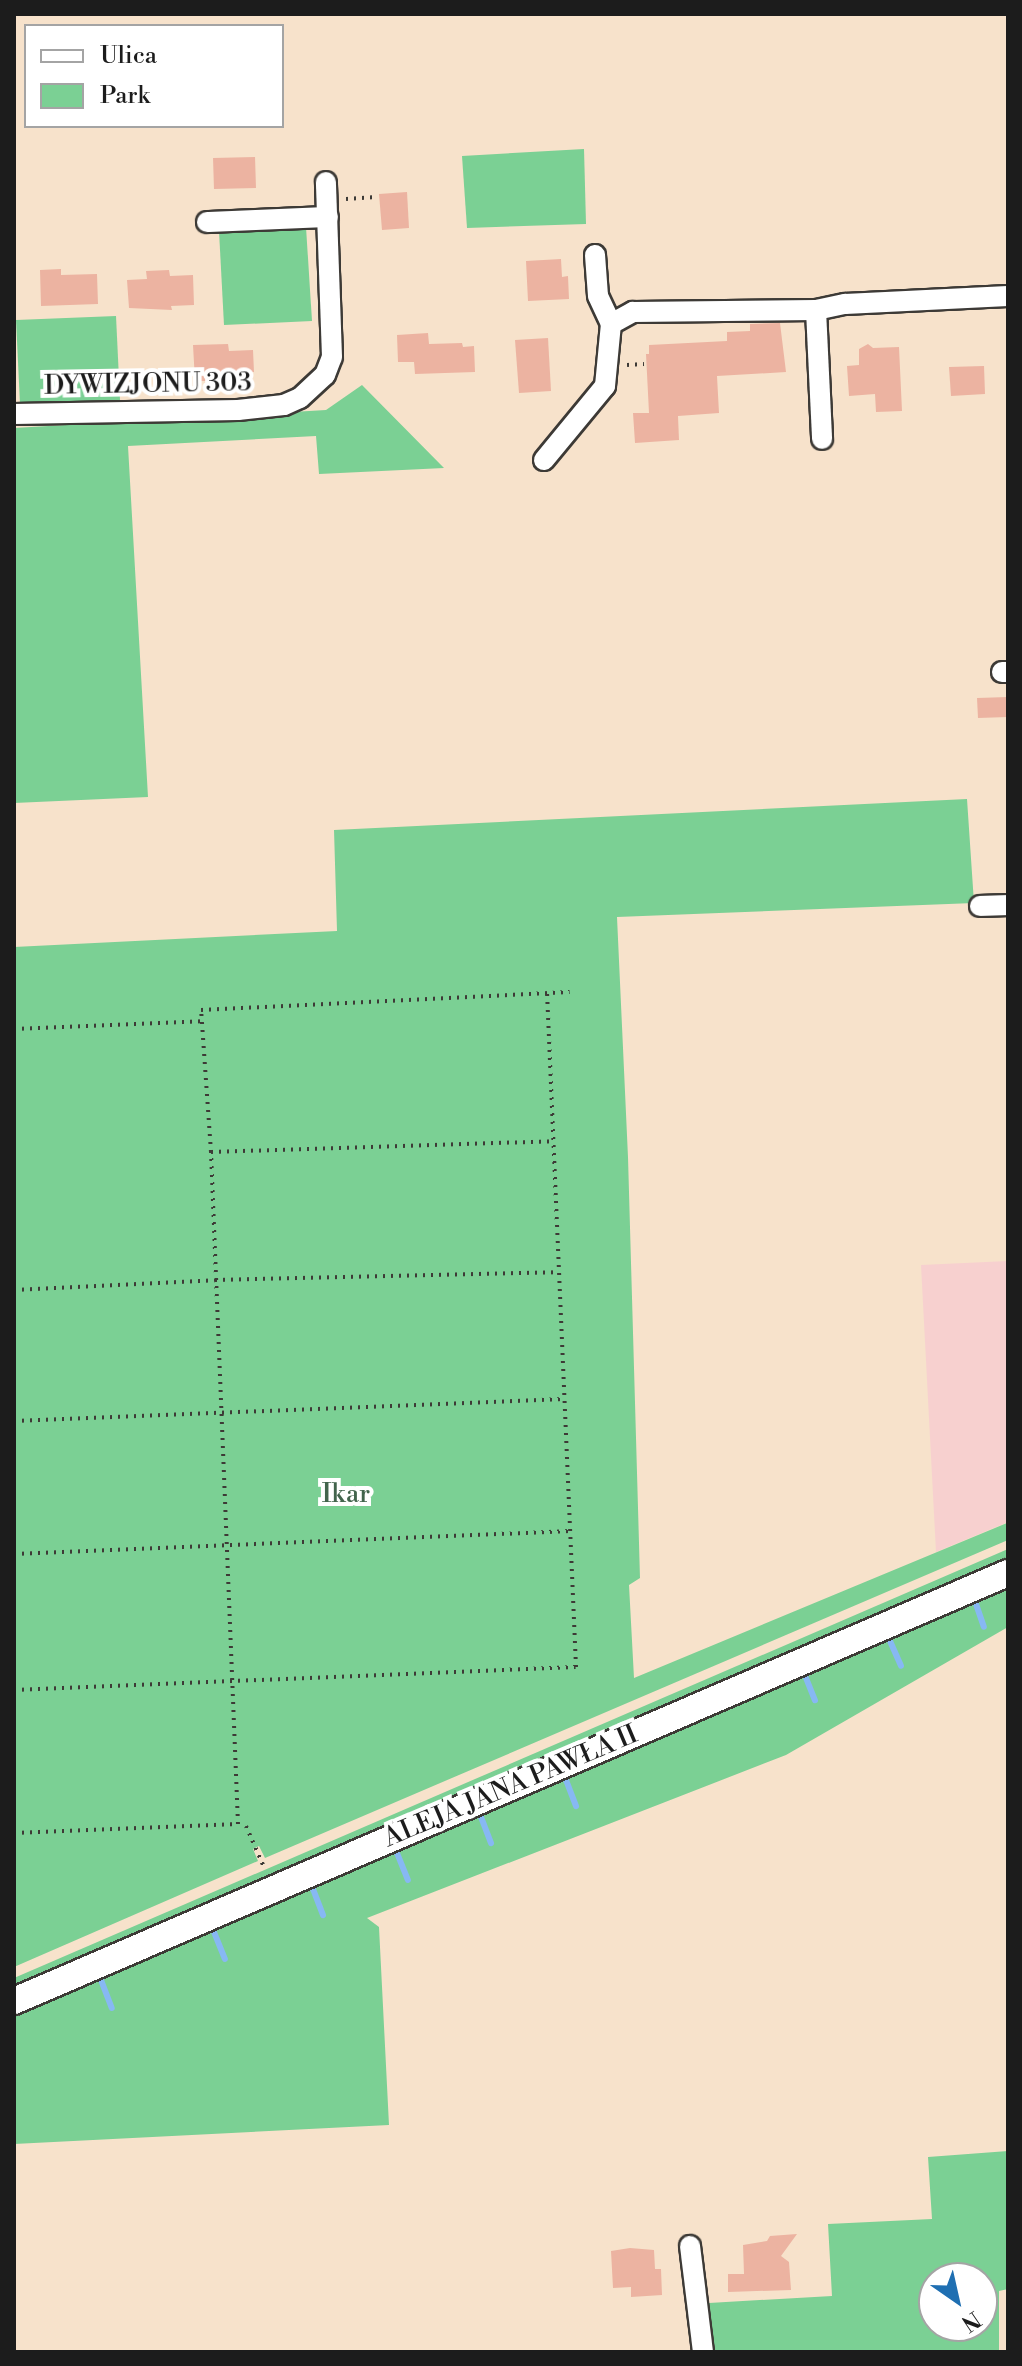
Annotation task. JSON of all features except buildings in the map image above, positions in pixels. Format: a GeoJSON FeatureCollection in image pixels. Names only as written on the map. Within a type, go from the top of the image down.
{"type":"FeatureCollection","features":[{"type":"Feature","properties":{"kind":"street"},"geometry":{"type":"LineString","coordinates":[[207,222],[327,199]]}},
{"type":"Feature","properties":{"kind":"street","name":"DYWIZJONU 303"},"geometry":{"type":"LineString","coordinates":[[14,414],[238,410],[284,405],[300,398],[325,375],[332,357],[327,199]]}},
{"type":"Feature","properties":{"kind":"street"},"geometry":{"type":"LineString","coordinates":[[544,460],[605,386],[611,324],[598,296],[595,255]]}},
{"type":"Feature","properties":{"kind":"street"},"geometry":{"type":"LineString","coordinates":[[611,324],[633,312],[816,310],[845,304],[1008,296]]}},
{"type":"Feature","properties":{"kind":"street"},"geometry":{"type":"LineString","coordinates":[[816,310],[822,439]]}},
{"type":"Feature","properties":{"kind":"street"},"geometry":{"type":"LineString","coordinates":[[980,906],[1008,905]]}},
{"type":"Feature","properties":{"kind":"street","name":"ALEJA JANA PAWŁA II"},"geometry":{"type":"LineString","coordinates":[[14,2001],[1008,1573]]}},
{"type":"Feature","properties":{"kind":"street"},"geometry":{"type":"LineString","coordinates":[[690,2246],[703,2352]]}},
{"type":"Feature","properties":{"kind":"path"},"geometry":{"type":"LineString","coordinates":[[327,199],[376,197]]}},
{"type":"Feature","properties":{"kind":"path"},"geometry":{"type":"LineString","coordinates":[[14,1833],[238,1824],[211,1152],[201,1010],[570,992]]}},
{"type":"Feature","properties":{"kind":"path"},"geometry":{"type":"LineString","coordinates":[[14,1690],[576,1667],[547,993]]}},
{"type":"Feature","properties":{"kind":"path"},"geometry":{"type":"LineString","coordinates":[[14,1029],[202,1021]]}},
{"type":"Feature","properties":{"kind":"path"},"geometry":{"type":"LineString","coordinates":[[211,1152],[555,1141]]}},
{"type":"Feature","properties":{"kind":"path"},"geometry":{"type":"LineString","coordinates":[[14,1290],[215,1280],[558,1272]]}},
{"type":"Feature","properties":{"kind":"path"},"geometry":{"type":"LineString","coordinates":[[14,1421],[565,1399]]}},
{"type":"Feature","properties":{"kind":"path"},"geometry":{"type":"LineString","coordinates":[[14,1554],[571,1531]]}},
{"type":"Feature","properties":{"kind":"path"},"geometry":{"type":"LineString","coordinates":[[246,1826],[263,1865]]}},
{"type":"Feature","properties":{"kind":"path"},"geometry":{"type":"LineString","coordinates":[[1008,2302],[1008,2347]]}},
{"type":"Feature","properties":{"kind":"shaded area"},"geometry":{"type":"Polygon","coordinates":[[[1008,1261],[1008,1522],[936,1552],[921,1265],[1008,1261]]]}},
{"type":"Feature","properties":{"kind":"green space"},"geometry":{"type":"Polygon","coordinates":[[[584,149],[586,224],[467,228],[462,156],[584,149]]]}},
{"type":"Feature","properties":{"kind":"green space"},"geometry":{"type":"Polygon","coordinates":[[[306,227],[312,321],[224,325],[219,231],[306,227]]]}},
{"type":"Feature","properties":{"kind":"green space"},"geometry":{"type":"Polygon","coordinates":[[[116,316],[120,400],[20,404],[16,320],[116,316]]]}},
{"type":"Feature","properties":{"kind":"green space"},"geometry":{"type":"Polygon","coordinates":[[[362,385],[444,468],[319,474],[316,436],[128,446],[148,797],[14,803],[14,428],[326,410],[362,385]]]}},
{"type":"Feature","properties":{"kind":"green space","name":"Ikar"},"geometry":{"type":"Polygon","coordinates":[[[967,799],[974,903],[617,917],[628,1157],[640,1578],[629,1585],[634,1678],[1007,1523],[1008,1540],[265,1858],[259,1846],[253,1849],[258,1861],[14,1967],[14,947],[337,931],[334,830],[967,799]]]}},
{"type":"Feature","properties":{"kind":"green space"},"geometry":{"type":"Polygon","coordinates":[[[1008,1549],[1008,1558],[14,1986],[14,1978],[1008,1549]]]}},
{"type":"Feature","properties":{"kind":"green space"},"geometry":{"type":"Polygon","coordinates":[[[1008,1588],[1008,1627],[786,1755],[367,1918],[379,1927],[389,2125],[14,2144],[14,2015],[1008,1588]]]}},
{"type":"Feature","properties":{"kind":"green space"},"geometry":{"type":"Polygon","coordinates":[[[1008,2151],[1008,2289],[999,2291],[999,2352],[712,2352],[709,2303],[832,2296],[828,2224],[932,2219],[928,2157],[1008,2151]]]}},
{"type":"Feature","properties":{"kind":"waterway"},"geometry":{"type":"LineString","coordinates":[[976,1604],[984,1627]]}},
{"type":"Feature","properties":{"kind":"waterway"},"geometry":{"type":"LineString","coordinates":[[890,1641],[901,1666]]}},
{"type":"Feature","properties":{"kind":"waterway"},"geometry":{"type":"LineString","coordinates":[[806,1678],[815,1700]]}},
{"type":"Feature","properties":{"kind":"waterway"},"geometry":{"type":"LineString","coordinates":[[566,1780],[576,1806]]}},
{"type":"Feature","properties":{"kind":"waterway"},"geometry":{"type":"LineString","coordinates":[[481,1817],[491,1843]]}},
{"type":"Feature","properties":{"kind":"waterway"},"geometry":{"type":"LineString","coordinates":[[397,1853],[408,1880]]}},
{"type":"Feature","properties":{"kind":"waterway"},"geometry":{"type":"LineString","coordinates":[[313,1889],[323,1915]]}},
{"type":"Feature","properties":{"kind":"waterway"},"geometry":{"type":"LineString","coordinates":[[214,1932],[225,1959]]}},
{"type":"Feature","properties":{"kind":"waterway"},"geometry":{"type":"LineString","coordinates":[[101,1980],[112,2008]]}}]}
